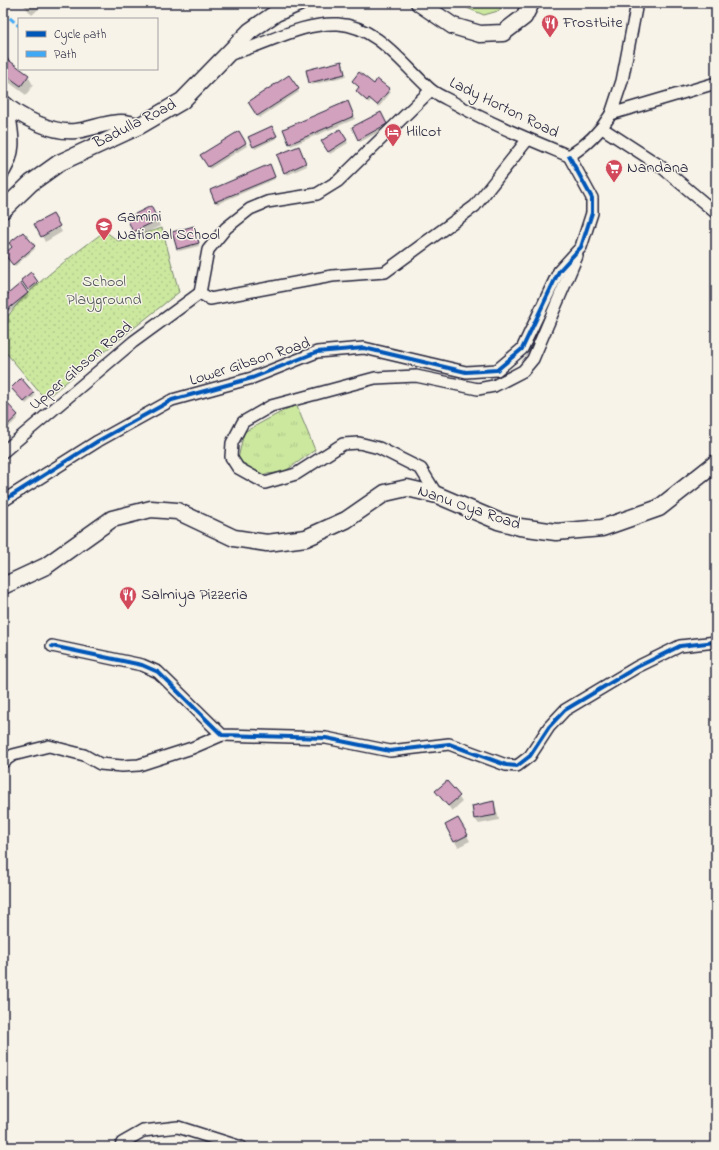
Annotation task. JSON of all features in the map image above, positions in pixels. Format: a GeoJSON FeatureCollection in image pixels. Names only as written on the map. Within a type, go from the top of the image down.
{"type":"FeatureCollection","features":[{"type":"Feature","properties":{"kind":"highway","name":"Badulla Road"},"geometry":{"type":"LineString","coordinates":[[3,210],[32,183],[59,163],[139,126],[182,101],[226,55],[260,23],[276,13],[299,3]]}},
{"type":"Feature","properties":{"kind":"highway"},"geometry":{"type":"LineString","coordinates":[[419,3],[453,26],[480,34],[503,32],[524,17],[531,3]]}},
{"type":"Feature","properties":{"kind":"highway","name":"Nanu Oya Road"},"geometry":{"type":"LineString","coordinates":[[3,586],[46,566],[112,519],[151,509],[177,511],[234,538],[266,543],[306,538],[346,520],[385,493],[407,488],[437,495],[498,521],[520,527],[556,532],[602,528],[659,508],[716,463]]}},
{"type":"Feature","properties":{"kind":"main road"},"geometry":{"type":"LineString","coordinates":[[5,104],[44,125],[61,130],[76,131],[124,121],[139,126]]}},
{"type":"Feature","properties":{"kind":"main road"},"geometry":{"type":"LineString","coordinates":[[3,171],[10,157],[12,144],[5,104]]}},
{"type":"Feature","properties":{"kind":"street","name":"Lady Horton Road"},"geometry":{"type":"LineString","coordinates":[[226,55],[294,32],[322,25],[339,24],[362,30],[396,54],[431,90],[478,117],[569,156],[582,148],[602,128],[611,114],[622,81],[637,3]]}},
{"type":"Feature","properties":{"kind":"street"},"geometry":{"type":"LineString","coordinates":[[611,114],[716,83]]}},
{"type":"Feature","properties":{"kind":"street"},"geometry":{"type":"LineString","coordinates":[[431,90],[338,181],[317,194],[267,202],[250,209],[226,228],[208,250],[200,293],[210,299],[332,276],[385,272],[475,206],[528,139]]}},
{"type":"Feature","properties":{"kind":"street"},"geometry":{"type":"LineString","coordinates":[[602,128],[659,165],[716,213]]}},
{"type":"Feature","properties":{"kind":"street","name":"Lower Gibson Road"},"geometry":{"type":"LineString","coordinates":[[3,501],[98,441],[172,400],[252,378],[317,352],[364,348],[466,372],[497,370],[522,349],[559,272],[581,247],[592,213],[592,198],[569,156]]}},
{"type":"Feature","properties":{"kind":"street"},"geometry":{"type":"LineString","coordinates":[[437,495],[421,469],[379,448],[360,443],[343,444],[296,474],[265,483],[238,468],[231,458],[232,443],[243,422],[270,406],[375,378],[416,376],[478,389],[494,386],[523,371],[533,359],[581,247]]}},
{"type":"Feature","properties":{"kind":"street","name":"Upper Gibson Road"},"geometry":{"type":"LineString","coordinates":[[3,452],[133,342],[200,293]]}},
{"type":"Feature","properties":{"kind":"street"},"geometry":{"type":"LineString","coordinates":[[3,762],[13,755],[49,746],[84,755],[100,764],[122,766],[139,765],[192,748],[222,735],[326,738],[390,751],[449,744],[506,765],[517,766],[530,756],[549,727],[565,710],[637,667],[680,646],[716,642]]}},
{"type":"Feature","properties":{"kind":"street"},"geometry":{"type":"LineString","coordinates":[[52,646],[142,666],[158,672],[222,735]]}},
{"type":"Feature","properties":{"kind":"street"},"geometry":{"type":"LineString","coordinates":[[120,1147],[122,1143],[143,1130],[178,1127],[241,1147]]}},
{"type":"Feature","properties":{"kind":"green space"},"geometry":{"type":"Polygon","coordinates":[[[461,3],[507,3],[498,11],[484,15],[467,8],[461,3]]]}},
{"type":"Feature","properties":{"kind":"green space","name":"School Playground"},"geometry":{"type":"Polygon","coordinates":[[[162,228],[179,292],[45,399],[3,349],[3,327],[10,313],[20,301],[49,274],[105,231],[118,241],[162,228]]]}},
{"type":"Feature","properties":{"kind":"green space"},"geometry":{"type":"Polygon","coordinates":[[[296,404],[315,450],[284,472],[259,475],[238,459],[244,432],[296,404]]]}},
{"type":"Feature","properties":{"kind":"building"},"geometry":{"type":"Polygon","coordinates":[[[3,56],[18,67],[18,70],[22,70],[29,75],[21,86],[3,73],[3,56]]]}},
{"type":"Feature","properties":{"kind":"building"},"geometry":{"type":"Polygon","coordinates":[[[342,61],[345,74],[309,83],[306,70],[342,61]]]}},
{"type":"Feature","properties":{"kind":"building"},"geometry":{"type":"Polygon","coordinates":[[[359,72],[374,84],[377,79],[390,89],[377,105],[369,98],[367,101],[356,91],[359,87],[352,81],[359,72]]]}},
{"type":"Feature","properties":{"kind":"building"},"geometry":{"type":"Polygon","coordinates":[[[289,75],[299,89],[257,116],[248,102],[289,75]]]}},
{"type":"Feature","properties":{"kind":"building"},"geometry":{"type":"Polygon","coordinates":[[[348,101],[354,116],[289,144],[283,129],[348,101]]]}},
{"type":"Feature","properties":{"kind":"building"},"geometry":{"type":"Polygon","coordinates":[[[381,112],[387,124],[358,140],[352,127],[381,112]]]}},
{"type":"Feature","properties":{"kind":"building"},"geometry":{"type":"Polygon","coordinates":[[[272,126],[277,136],[253,147],[248,137],[272,126]]]}},
{"type":"Feature","properties":{"kind":"building"},"geometry":{"type":"Polygon","coordinates":[[[340,129],[347,140],[328,152],[321,141],[340,129]]]}},
{"type":"Feature","properties":{"kind":"building"},"geometry":{"type":"Polygon","coordinates":[[[239,131],[246,143],[208,167],[200,155],[239,131]]]}},
{"type":"Feature","properties":{"kind":"building"},"geometry":{"type":"Polygon","coordinates":[[[299,146],[306,163],[284,173],[277,155],[299,146]]]}},
{"type":"Feature","properties":{"kind":"building"},"geometry":{"type":"Polygon","coordinates":[[[270,164],[275,177],[215,202],[210,190],[270,164]]]}},
{"type":"Feature","properties":{"kind":"building"},"geometry":{"type":"Polygon","coordinates":[[[151,206],[158,220],[133,232],[127,218],[151,206]]]}},
{"type":"Feature","properties":{"kind":"building"},"geometry":{"type":"Polygon","coordinates":[[[53,214],[60,226],[41,237],[34,224],[53,214]]]}},
{"type":"Feature","properties":{"kind":"building"},"geometry":{"type":"Polygon","coordinates":[[[194,226],[199,243],[177,249],[172,232],[194,226]]]}},
{"type":"Feature","properties":{"kind":"building"},"geometry":{"type":"Polygon","coordinates":[[[23,232],[35,246],[13,265],[4,254],[12,247],[9,243],[23,232]]]}},
{"type":"Feature","properties":{"kind":"building"},"geometry":{"type":"Polygon","coordinates":[[[31,272],[38,282],[28,290],[21,280],[31,272]]]}},
{"type":"Feature","properties":{"kind":"building"},"geometry":{"type":"Polygon","coordinates":[[[21,283],[28,293],[7,310],[3,305],[3,298],[21,283]]]}},
{"type":"Feature","properties":{"kind":"building"},"geometry":{"type":"Polygon","coordinates":[[[3,308],[8,315],[3,319],[3,308]]]}},
{"type":"Feature","properties":{"kind":"building"},"geometry":{"type":"Polygon","coordinates":[[[21,378],[34,393],[24,402],[11,388],[21,378]]]}},
{"type":"Feature","properties":{"kind":"building"},"geometry":{"type":"Polygon","coordinates":[[[7,403],[18,415],[3,429],[3,407],[7,403]]]}},
{"type":"Feature","properties":{"kind":"building"},"geometry":{"type":"Polygon","coordinates":[[[447,781],[460,796],[448,806],[435,791],[447,781]]]}},
{"type":"Feature","properties":{"kind":"building"},"geometry":{"type":"Polygon","coordinates":[[[494,801],[496,815],[474,819],[472,806],[494,801]]]}},
{"type":"Feature","properties":{"kind":"building"},"geometry":{"type":"Polygon","coordinates":[[[458,818],[468,835],[454,842],[445,825],[458,818]]]}},
{"type":"Feature","properties":{"kind":"marked path"},"geometry":{"type":"LineString","coordinates":[[3,12],[18,25]]}},
{"type":"Feature","properties":{"kind":"cycle path"},"geometry":{"type":"LineString","coordinates":[[3,501],[98,441],[172,400],[252,378],[317,352],[364,348],[466,372],[497,370],[522,349],[559,271],[581,247],[592,213],[592,198],[569,156]]}},
{"type":"Feature","properties":{"kind":"cycle path"},"geometry":{"type":"LineString","coordinates":[[52,646],[142,665],[158,672],[222,735],[326,738],[390,751],[449,744],[506,765],[517,766],[530,756],[549,727],[565,710],[637,667],[680,646],[716,642]]}},
{"type":"Feature","properties":{"kind":"place","name":"Frostbite"},"geometry":{"type":"Point","coordinates":[550,38]}},
{"type":"Feature","properties":{"kind":"place","name":"Hilcot"},"geometry":{"type":"Point","coordinates":[393,147]}},
{"type":"Feature","properties":{"kind":"place","name":"Nandana"},"geometry":{"type":"Point","coordinates":[614,183]}},
{"type":"Feature","properties":{"kind":"place","name":"Gamini National School"},"geometry":{"type":"Point","coordinates":[104,241]}},
{"type":"Feature","properties":{"kind":"place","name":"Salmiya Pizzeria"},"geometry":{"type":"Point","coordinates":[128,610]}}]}
